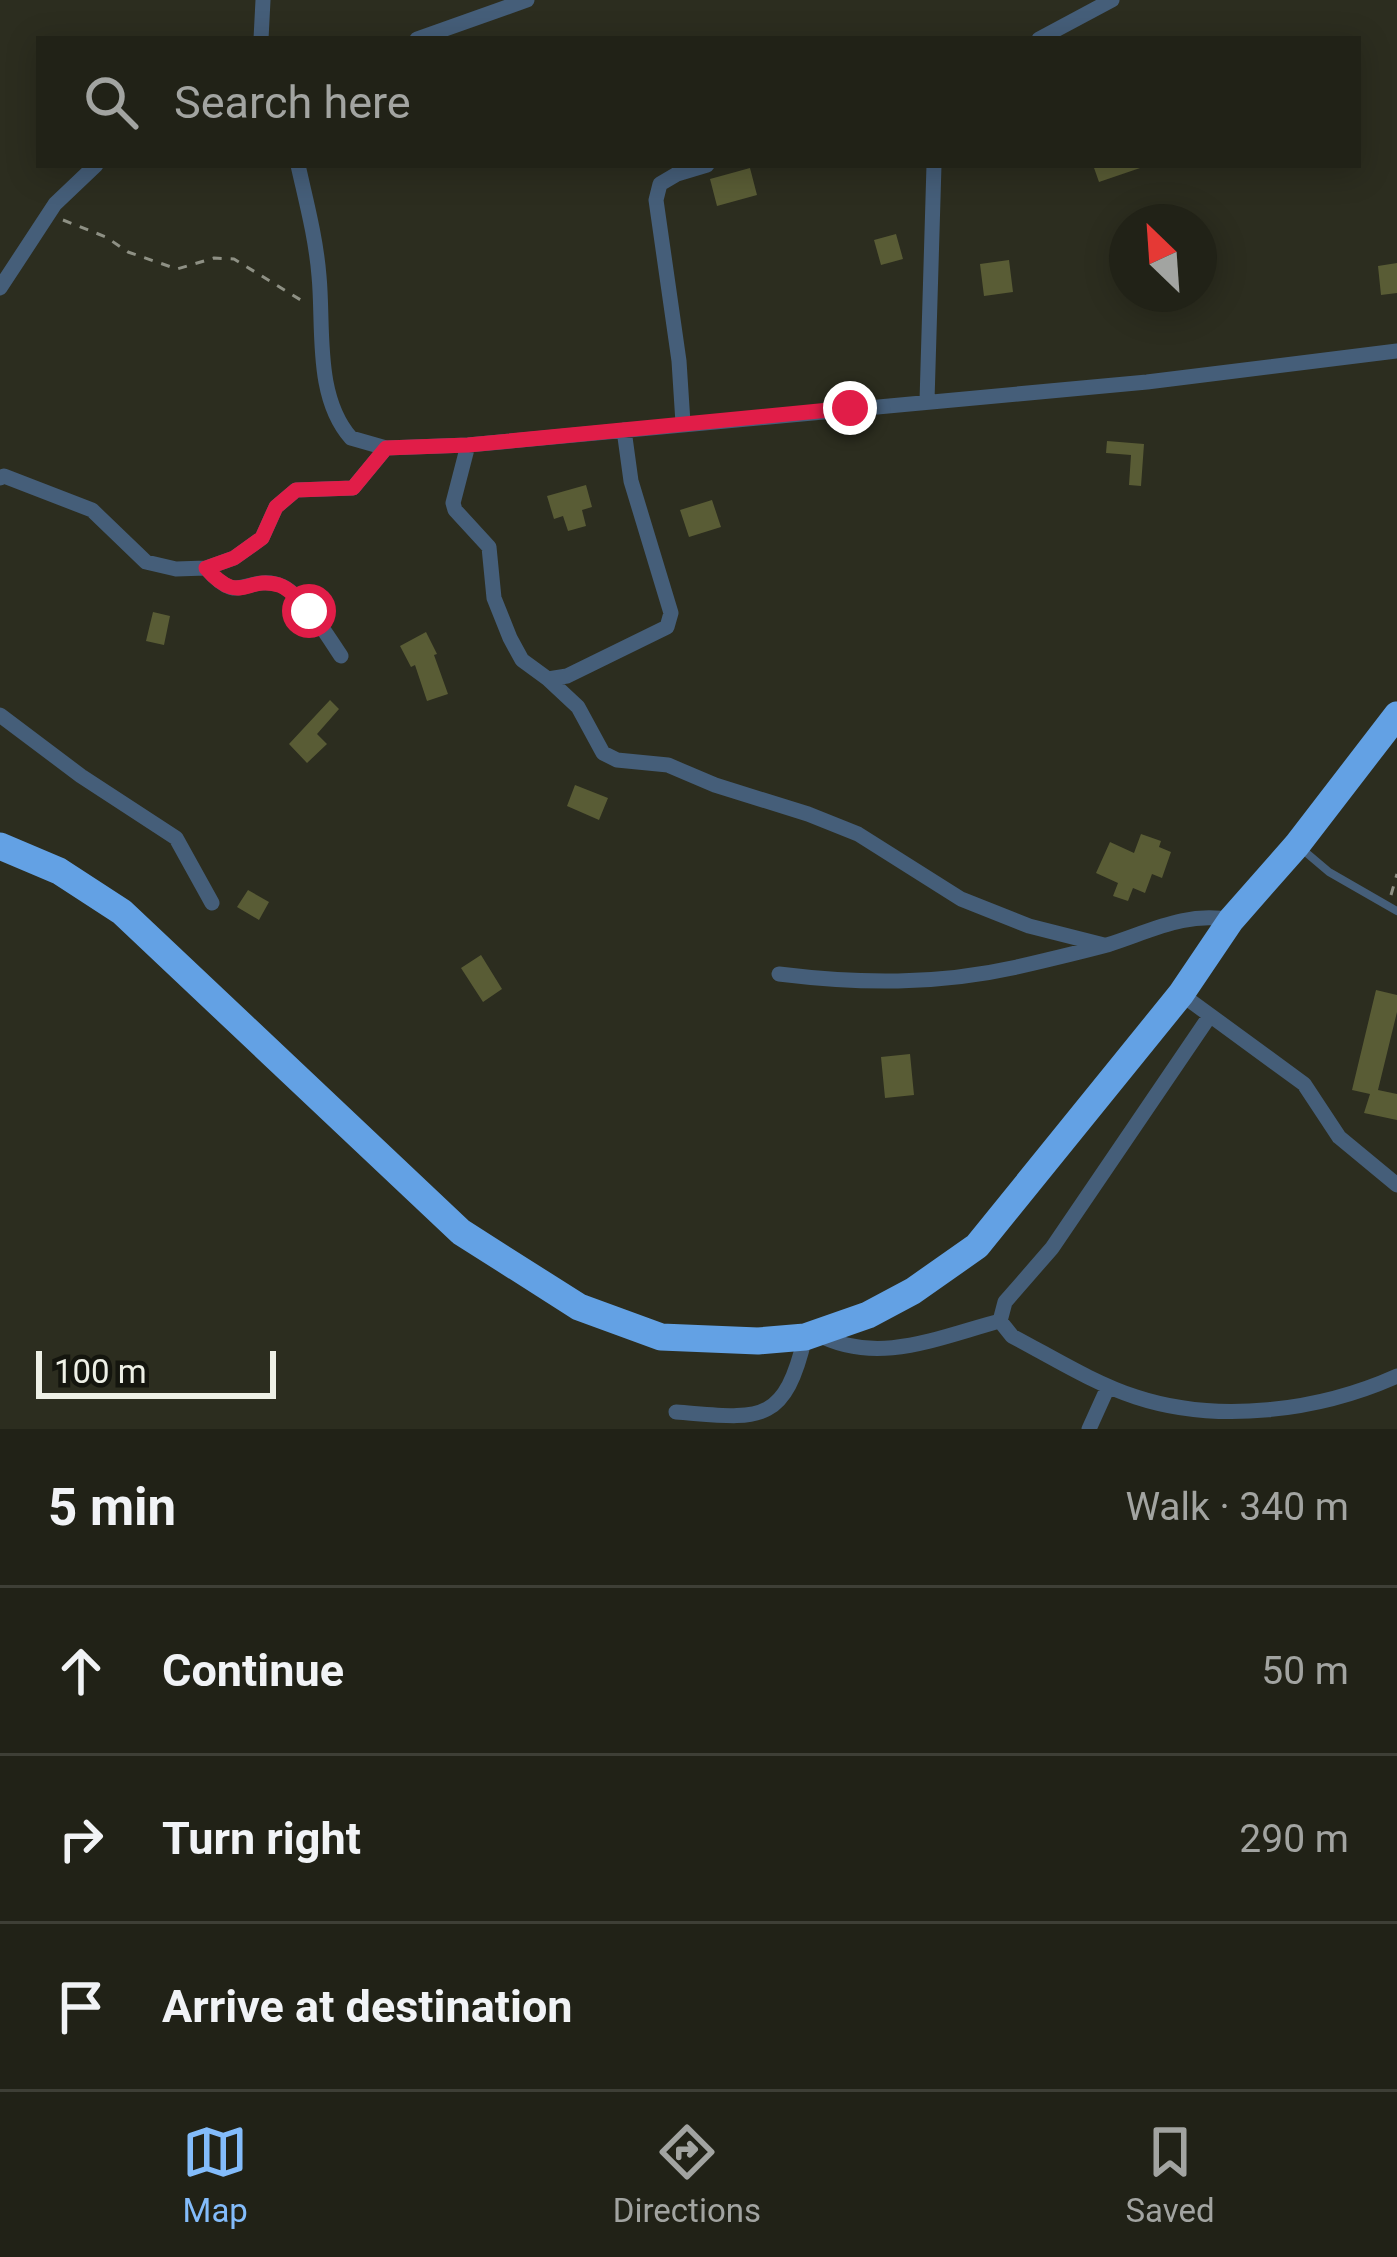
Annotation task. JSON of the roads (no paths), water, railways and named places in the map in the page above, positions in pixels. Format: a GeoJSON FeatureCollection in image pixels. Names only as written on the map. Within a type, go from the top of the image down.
{"type":"FeatureCollection","features":[{"type":"Feature","properties":{"kind":"highway"},"geometry":{"type":"LineString","coordinates":[[0,846],[59,871],[122,912],[461,1232],[579,1307],[661,1337],[758,1341],[811,1336],[868,1315],[913,1291],[976,1246],[1181,994],[1232,920],[1298,845],[1397,716]]}},
{"type":"Feature","properties":{"kind":"street"},"geometry":{"type":"LineString","coordinates":[[262,0],[262,36]]}},
{"type":"Feature","properties":{"kind":"street"},"geometry":{"type":"LineString","coordinates":[[425,36],[527,0]]}},
{"type":"Feature","properties":{"kind":"street"},"geometry":{"type":"LineString","coordinates":[[1045,36],[1112,0]]}},
{"type":"Feature","properties":{"kind":"street"},"geometry":{"type":"LineString","coordinates":[[0,288],[55,204],[93,168]]}},
{"type":"Feature","properties":{"kind":"street"},"geometry":{"type":"LineString","coordinates":[[299,168],[320,279],[318,315],[326,383],[339,422],[351,437],[386,448],[468,445],[1147,382],[1397,351]]}},
{"type":"Feature","properties":{"kind":"street"},"geometry":{"type":"LineString","coordinates":[[683,423],[680,361],[656,200],[660,184],[697,168]]}},
{"type":"Feature","properties":{"kind":"street"},"geometry":{"type":"LineString","coordinates":[[927,401],[934,168]]}},
{"type":"Feature","properties":{"kind":"street"},"geometry":{"type":"LineString","coordinates":[[548,679],[567,676],[667,627],[671,613],[631,482],[624,430]]}},
{"type":"Feature","properties":{"kind":"street"},"geometry":{"type":"LineString","coordinates":[[468,445],[453,503],[490,551],[494,598],[509,638],[522,660],[578,706],[603,753],[617,760],[668,765],[808,814],[858,835],[961,898],[1029,926],[1104,945]]}},
{"type":"Feature","properties":{"kind":"street"},"geometry":{"type":"LineString","coordinates":[[0,478],[92,509],[146,562],[176,569],[206,568],[234,558],[262,538],[276,507],[296,490],[353,488],[386,448]]}},
{"type":"Feature","properties":{"kind":"street"},"geometry":{"type":"LineString","coordinates":[[206,568],[226,586],[274,583],[287,589],[341,656]]}},
{"type":"Feature","properties":{"kind":"street"},"geometry":{"type":"LineString","coordinates":[[0,715],[81,776],[176,838],[212,903]]}},
{"type":"Feature","properties":{"kind":"street"},"geometry":{"type":"LineString","coordinates":[[778,974],[914,983],[983,974],[1104,945],[1181,919],[1232,920]]}},
{"type":"Feature","properties":{"kind":"street"},"geometry":{"type":"LineString","coordinates":[[1181,994],[1304,1084],[1339,1137],[1397,1185]]}},
{"type":"Feature","properties":{"kind":"street"},"geometry":{"type":"LineString","coordinates":[[1000,1321],[1006,1302],[1052,1248],[1209,1017]]}},
{"type":"Feature","properties":{"kind":"street"},"geometry":{"type":"LineString","coordinates":[[676,1412],[748,1418],[768,1410],[793,1382],[811,1336],[872,1350],[917,1346],[1000,1321]]}},
{"type":"Feature","properties":{"kind":"street"},"geometry":{"type":"LineString","coordinates":[[1000,1321],[1012,1336],[1108,1387],[1155,1402],[1214,1412],[1314,1402],[1397,1376]]}},
{"type":"Feature","properties":{"kind":"street"},"geometry":{"type":"LineString","coordinates":[[1089,1429],[1108,1387]]}},
{"type":"Feature","properties":{"kind":"lane"},"geometry":{"type":"LineString","coordinates":[[1298,845],[1329,872],[1393,907]]}}]}
